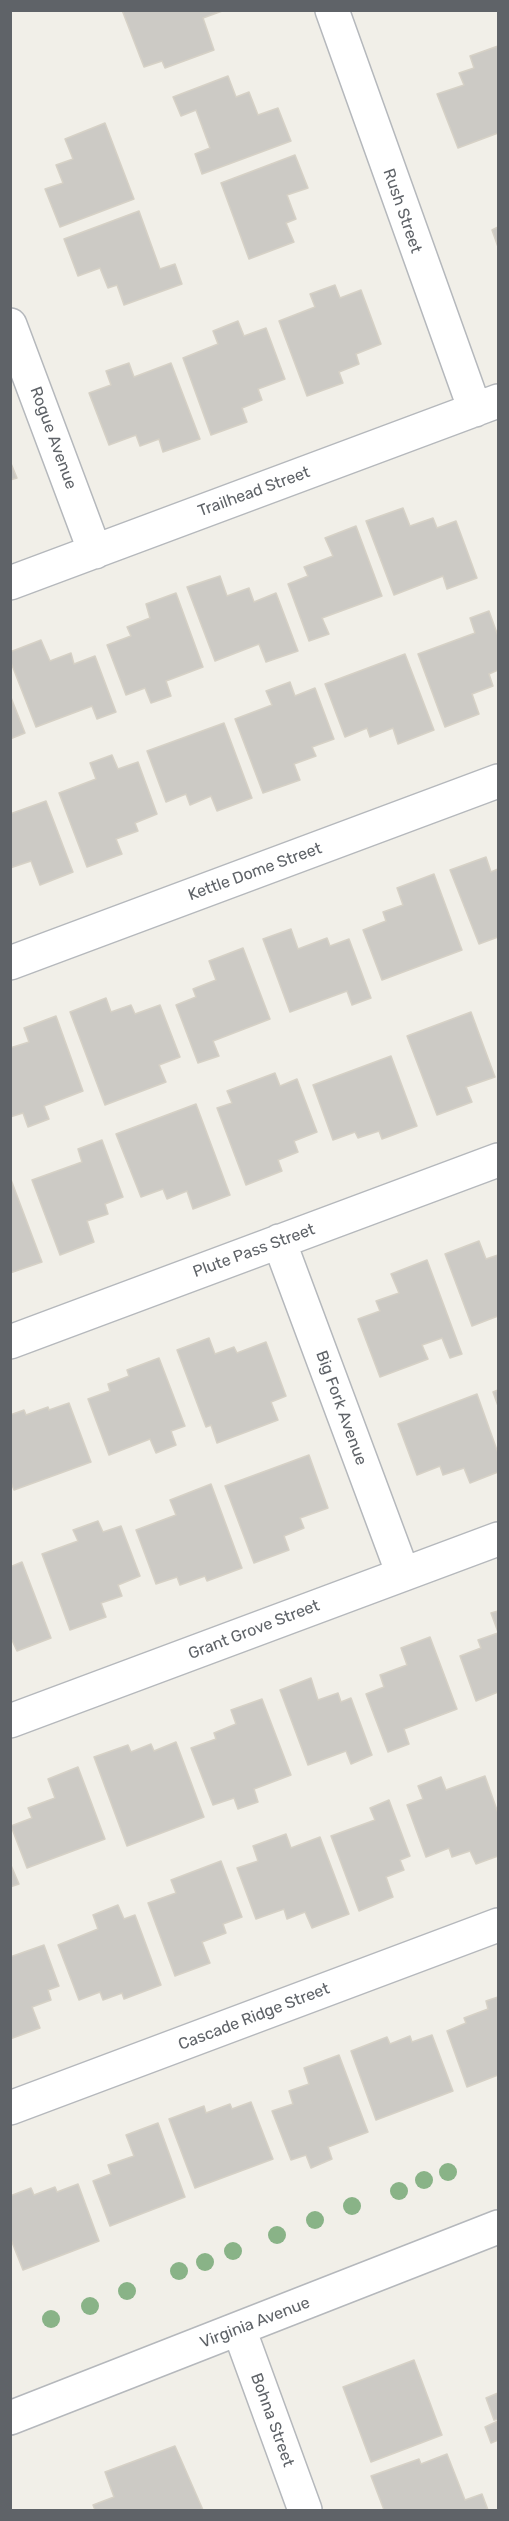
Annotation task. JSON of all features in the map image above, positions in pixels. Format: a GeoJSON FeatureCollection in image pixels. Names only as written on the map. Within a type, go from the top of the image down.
{"type":"FeatureCollection","features":[{"type":"Feature","properties":{"kind":"street","name":"Rush Street"},"geometry":{"type":"LineString","coordinates":[[338,12],[487,406]]}},
{"type":"Feature","properties":{"kind":"street","name":"Rogue Avenue"},"geometry":{"type":"LineString","coordinates":[[10,325],[95,552]]}},
{"type":"Feature","properties":{"kind":"street","name":"Trailhead Street"},"geometry":{"type":"LineString","coordinates":[[10,583],[487,406]]}},
{"type":"Feature","properties":{"kind":"street","name":"Kettle Dome Street"},"geometry":{"type":"LineString","coordinates":[[10,963],[498,781]]}},
{"type":"Feature","properties":{"kind":"street","name":"Plute Pass Street"},"geometry":{"type":"LineString","coordinates":[[10,1342],[498,1160]]}},
{"type":"Feature","properties":{"kind":"street","name":"Big Fork Avenue"},"geometry":{"type":"LineString","coordinates":[[279,1241],[403,1574]]}},
{"type":"Feature","properties":{"kind":"street","name":"Grant Grove Street"},"geometry":{"type":"LineString","coordinates":[[10,1721],[498,1539]]}},
{"type":"Feature","properties":{"kind":"street","name":"Cascade Ridge Street"},"geometry":{"type":"LineString","coordinates":[[10,2108],[498,1925]]}},
{"type":"Feature","properties":{"kind":"street","name":"Virginia Avenue"},"geometry":{"type":"LineString","coordinates":[[10,2418],[498,2227]]}},
{"type":"Feature","properties":{"kind":"street","name":"Bohna Street"},"geometry":{"type":"LineString","coordinates":[[239,2329],[305,2511]]}},
{"type":"Feature","properties":{"kind":"building"},"geometry":{"type":"Polygon","coordinates":[[[122,10],[225,10],[203,18],[214,50],[165,68],[162,61],[144,67],[122,10]]]}},
{"type":"Feature","properties":{"kind":"building"},"geometry":{"type":"Polygon","coordinates":[[[498,46],[498,133],[458,148],[437,94],[464,85],[459,73],[474,68],[470,56],[498,46]]]}},
{"type":"Feature","properties":{"kind":"building"},"geometry":{"type":"Polygon","coordinates":[[[228,76],[236,97],[249,92],[258,115],[278,108],[291,141],[202,174],[195,154],[210,148],[196,110],[181,116],[173,97],[228,76]]]}},
{"type":"Feature","properties":{"kind":"building"},"geometry":{"type":"Polygon","coordinates":[[[105,123],[134,199],[60,227],[45,189],[63,183],[56,165],[73,159],[65,139],[105,123]]]}},
{"type":"Feature","properties":{"kind":"building"},"geometry":{"type":"Polygon","coordinates":[[[295,155],[308,188],[287,195],[296,219],[286,223],[294,242],[249,259],[221,183],[295,155]]]}},
{"type":"Feature","properties":{"kind":"building"},"geometry":{"type":"Polygon","coordinates":[[[139,211],[160,269],[175,264],[182,284],[124,305],[117,285],[108,288],[100,268],[78,276],[64,239],[139,211]]]}},
{"type":"Feature","properties":{"kind":"building"},"geometry":{"type":"Polygon","coordinates":[[[498,227],[498,247],[492,230],[498,227]]]}},
{"type":"Feature","properties":{"kind":"building"},"geometry":{"type":"Polygon","coordinates":[[[335,285],[340,298],[361,290],[381,344],[356,354],[359,364],[339,372],[343,383],[307,396],[279,321],[315,307],[310,294],[335,285]]]}},
{"type":"Feature","properties":{"kind":"building"},"geometry":{"type":"Polygon","coordinates":[[[238,321],[244,336],[266,328],[285,379],[258,389],[262,400],[242,408],[247,422],[211,435],[183,358],[218,344],[213,331],[238,321]]]}},
{"type":"Feature","properties":{"kind":"building"},"geometry":{"type":"Polygon","coordinates":[[[129,363],[134,377],[171,363],[200,439],[163,452],[159,439],[140,446],[136,435],[109,445],[89,393],[111,385],[106,371],[129,363]]]}},
{"type":"Feature","properties":{"kind":"building"},"geometry":{"type":"Polygon","coordinates":[[[10,461],[17,478],[10,480],[10,461]]]}},
{"type":"Feature","properties":{"kind":"building"},"geometry":{"type":"Polygon","coordinates":[[[403,508],[410,526],[433,518],[437,528],[456,521],[477,578],[447,589],[443,576],[394,595],[366,521],[403,508]]]}},
{"type":"Feature","properties":{"kind":"building"},"geometry":{"type":"Polygon","coordinates":[[[356,526],[382,596],[322,618],[329,634],[309,641],[288,584],[308,576],[304,567],[333,556],[325,538],[356,526]]]}},
{"type":"Feature","properties":{"kind":"building"},"geometry":{"type":"Polygon","coordinates":[[[220,576],[227,596],[249,588],[254,602],[276,593],[298,651],[266,662],[259,644],[215,661],[187,587],[220,576]]]}},
{"type":"Feature","properties":{"kind":"building"},"geometry":{"type":"Polygon","coordinates":[[[176,593],[203,667],[166,681],[171,696],[151,703],[145,688],[126,695],[107,645],[131,636],[127,627],[150,618],[146,604],[176,593]]]}},
{"type":"Feature","properties":{"kind":"building"},"geometry":{"type":"Polygon","coordinates":[[[489,611],[498,636],[498,670],[489,674],[493,686],[472,694],[479,714],[445,727],[418,654],[475,633],[470,618],[489,611]]]}},
{"type":"Feature","properties":{"kind":"building"},"geometry":{"type":"Polygon","coordinates":[[[41,640],[50,661],[71,653],[74,664],[95,656],[116,712],[97,719],[92,706],[36,727],[10,660],[10,652],[41,640]]]}},
{"type":"Feature","properties":{"kind":"building"},"geometry":{"type":"Polygon","coordinates":[[[405,654],[434,730],[398,744],[393,728],[370,737],[367,728],[345,737],[325,684],[405,654]]]}},
{"type":"Feature","properties":{"kind":"building"},"geometry":{"type":"Polygon","coordinates":[[[290,682],[295,696],[315,688],[334,739],[312,747],[316,756],[294,764],[300,780],[263,793],[235,719],[272,705],[266,691],[290,682]]]}},
{"type":"Feature","properties":{"kind":"building"},"geometry":{"type":"Polygon","coordinates":[[[10,695],[25,733],[10,739],[10,695]]]}},
{"type":"Feature","properties":{"kind":"building"},"geometry":{"type":"Polygon","coordinates":[[[224,723],[252,798],[217,811],[211,796],[190,805],[186,794],[166,802],[147,751],[224,723]]]}},
{"type":"Feature","properties":{"kind":"building"},"geometry":{"type":"Polygon","coordinates":[[[112,755],[118,769],[138,762],[157,814],[135,823],[138,831],[116,839],[122,854],[87,867],[59,793],[96,779],[90,763],[112,755]]]}},
{"type":"Feature","properties":{"kind":"building"},"geometry":{"type":"Polygon","coordinates":[[[46,801],[73,872],[40,885],[31,861],[10,868],[10,814],[46,801]]]}},
{"type":"Feature","properties":{"kind":"building"},"geometry":{"type":"Polygon","coordinates":[[[486,857],[491,872],[498,869],[498,937],[479,944],[450,870],[486,857]]]}},
{"type":"Feature","properties":{"kind":"building"},"geometry":{"type":"Polygon","coordinates":[[[434,874],[462,950],[382,980],[363,930],[386,921],[383,912],[403,905],[397,888],[434,874]]]}},
{"type":"Feature","properties":{"kind":"building"},"geometry":{"type":"Polygon","coordinates":[[[291,929],[298,949],[327,938],[330,946],[349,939],[371,998],[352,1005],[347,991],[290,1012],[263,939],[291,929]]]}},
{"type":"Feature","properties":{"kind":"building"},"geometry":{"type":"Polygon","coordinates":[[[243,948],[270,1019],[213,1041],[219,1056],[198,1063],[176,1005],[196,997],[193,989],[216,980],[209,961],[243,948]]]}},
{"type":"Feature","properties":{"kind":"building"},"geometry":{"type":"Polygon","coordinates":[[[106,998],[111,1012],[131,1005],[135,1014],[160,1005],[180,1057],[159,1065],[166,1082],[105,1105],[70,1012],[106,998]]]}},
{"type":"Feature","properties":{"kind":"building"},"geometry":{"type":"Polygon","coordinates":[[[471,1012],[495,1077],[466,1087],[472,1102],[437,1115],[407,1036],[471,1012]]]}},
{"type":"Feature","properties":{"kind":"building"},"geometry":{"type":"Polygon","coordinates":[[[56,1016],[83,1091],[44,1106],[49,1119],[28,1127],[23,1113],[10,1117],[10,1048],[29,1042],[24,1028],[56,1016]]]}},
{"type":"Feature","properties":{"kind":"building"},"geometry":{"type":"Polygon","coordinates":[[[391,1056],[417,1126],[382,1139],[379,1131],[358,1138],[355,1132],[333,1140],[313,1085],[391,1056]]]}},
{"type":"Feature","properties":{"kind":"building"},"geometry":{"type":"Polygon","coordinates":[[[275,1073],[280,1086],[297,1079],[317,1132],[294,1141],[298,1152],[278,1160],[282,1171],[246,1185],[217,1108],[232,1103],[227,1091],[275,1073]]]}},
{"type":"Feature","properties":{"kind":"building"},"geometry":{"type":"Polygon","coordinates":[[[196,1104],[230,1195],[193,1209],[187,1191],[167,1199],[163,1189],[141,1197],[116,1134],[196,1104]]]}},
{"type":"Feature","properties":{"kind":"building"},"geometry":{"type":"Polygon","coordinates":[[[102,1140],[123,1197],[105,1204],[108,1214],[87,1221],[94,1242],[60,1255],[32,1180],[82,1162],[78,1149],[102,1140]]]}},
{"type":"Feature","properties":{"kind":"building"},"geometry":{"type":"Polygon","coordinates":[[[10,1177],[42,1262],[10,1273],[10,1177]]]}},
{"type":"Feature","properties":{"kind":"building"},"geometry":{"type":"Polygon","coordinates":[[[479,1241],[486,1259],[498,1255],[498,1316],[472,1326],[445,1254],[479,1241]]]}},
{"type":"Feature","properties":{"kind":"building"},"geometry":{"type":"Polygon","coordinates":[[[427,1260],[462,1354],[450,1358],[442,1338],[422,1345],[428,1359],[380,1377],[358,1319],[380,1311],[376,1301],[399,1293],[391,1274],[427,1260]]]}},
{"type":"Feature","properties":{"kind":"building"},"geometry":{"type":"Polygon","coordinates":[[[209,1338],[215,1354],[234,1347],[237,1353],[266,1342],[286,1396],[271,1402],[278,1420],[217,1443],[211,1425],[206,1427],[177,1350],[209,1338]]]}},
{"type":"Feature","properties":{"kind":"building"},"geometry":{"type":"Polygon","coordinates":[[[159,1358],[185,1426],[171,1431],[176,1445],[156,1453],[150,1439],[109,1455],[88,1399],[110,1391],[108,1384],[129,1376],[127,1370],[159,1358]]]}},
{"type":"Feature","properties":{"kind":"building"},"geometry":{"type":"Polygon","coordinates":[[[498,1390],[498,1406],[493,1392],[498,1390]]]}},
{"type":"Feature","properties":{"kind":"building"},"geometry":{"type":"Polygon","coordinates":[[[477,1394],[498,1453],[498,1472],[470,1483],[464,1468],[443,1475],[440,1466],[417,1475],[398,1424],[477,1394]]]}},
{"type":"Feature","properties":{"kind":"building"},"geometry":{"type":"Polygon","coordinates":[[[69,1403],[91,1462],[14,1490],[10,1480],[10,1415],[24,1410],[26,1415],[69,1403]]]}},
{"type":"Feature","properties":{"kind":"building"},"geometry":{"type":"Polygon","coordinates":[[[309,1455],[328,1508],[300,1518],[304,1528],[284,1536],[289,1550],[254,1563],[225,1486],[309,1455]]]}},
{"type":"Feature","properties":{"kind":"building"},"geometry":{"type":"Polygon","coordinates":[[[211,1484],[242,1568],[207,1581],[205,1576],[180,1585],[177,1577],[156,1584],[136,1530],[176,1515],[170,1500],[211,1484]]]}},
{"type":"Feature","properties":{"kind":"building"},"geometry":{"type":"Polygon","coordinates":[[[98,1521],[103,1532],[121,1526],[140,1576],[118,1585],[122,1596],[101,1603],[106,1617],[70,1630],[42,1554],[78,1541],[73,1530],[98,1521]]]}},
{"type":"Feature","properties":{"kind":"building"},"geometry":{"type":"Polygon","coordinates":[[[22,1562],[51,1638],[17,1651],[10,1636],[10,1567],[22,1562]]]}},
{"type":"Feature","properties":{"kind":"building"},"geometry":{"type":"Polygon","coordinates":[[[498,1611],[498,1632],[491,1613],[498,1611]]]}},
{"type":"Feature","properties":{"kind":"building"},"geometry":{"type":"Polygon","coordinates":[[[498,1633],[498,1692],[476,1701],[460,1656],[481,1648],[478,1640],[498,1633]]]}},
{"type":"Feature","properties":{"kind":"building"},"geometry":{"type":"Polygon","coordinates":[[[430,1637],[457,1709],[404,1729],[409,1744],[388,1752],[366,1694],[384,1687],[380,1675],[407,1665],[401,1648],[430,1637]]]}},
{"type":"Feature","properties":{"kind":"building"},"geometry":{"type":"Polygon","coordinates":[[[311,1678],[318,1700],[338,1693],[341,1702],[351,1698],[372,1755],[351,1764],[346,1751],[308,1765],[280,1690],[311,1678]]]}},
{"type":"Feature","properties":{"kind":"building"},"geometry":{"type":"Polygon","coordinates":[[[262,1699],[291,1775],[254,1789],[258,1802],[238,1809],[234,1798],[213,1805],[191,1748],[216,1739],[214,1733],[236,1724],[231,1710],[262,1699]]]}},
{"type":"Feature","properties":{"kind":"building"},"geometry":{"type":"Polygon","coordinates":[[[176,1742],[204,1817],[127,1846],[94,1757],[128,1745],[131,1752],[151,1744],[154,1751],[176,1742]]]}},
{"type":"Feature","properties":{"kind":"building"},"geometry":{"type":"Polygon","coordinates":[[[78,1767],[105,1839],[27,1868],[11,1826],[32,1818],[28,1808],[55,1798],[48,1779],[78,1767]]]}},
{"type":"Feature","properties":{"kind":"building"},"geometry":{"type":"Polygon","coordinates":[[[485,1776],[498,1813],[498,1856],[476,1864],[470,1851],[452,1857],[449,1848],[426,1857],[407,1805],[423,1799],[418,1786],[441,1777],[446,1790],[485,1776]]]}},
{"type":"Feature","properties":{"kind":"building"},"geometry":{"type":"Polygon","coordinates":[[[389,1800],[410,1856],[400,1860],[404,1870],[386,1877],[393,1897],[359,1911],[331,1836],[375,1820],[370,1808],[389,1800]]]}},
{"type":"Feature","properties":{"kind":"building"},"geometry":{"type":"Polygon","coordinates":[[[286,1834],[291,1848],[320,1837],[349,1914],[312,1928],[305,1912],[287,1919],[284,1909],[256,1919],[237,1868],[258,1861],[253,1846],[286,1834]]]}},
{"type":"Feature","properties":{"kind":"building"},"geometry":{"type":"Polygon","coordinates":[[[221,1861],[242,1917],[223,1924],[226,1933],[202,1942],[210,1963],[175,1976],[148,1903],[176,1893],[171,1880],[221,1861]]]}},
{"type":"Feature","properties":{"kind":"building"},"geometry":{"type":"Polygon","coordinates":[[[10,1863],[19,1884],[10,1887],[10,1863]]]}},
{"type":"Feature","properties":{"kind":"building"},"geometry":{"type":"Polygon","coordinates":[[[118,1905],[124,1919],[135,1915],[161,1985],[124,1999],[122,1993],[103,2000],[100,1992],[79,2000],[58,1945],[98,1929],[93,1915],[118,1905]]]}},
{"type":"Feature","properties":{"kind":"building"},"geometry":{"type":"Polygon","coordinates":[[[44,1945],[59,1986],[48,1990],[51,2000],[32,2007],[40,2028],[10,2039],[10,1957],[44,1945]]]}},
{"type":"Feature","properties":{"kind":"building"},"geometry":{"type":"Polygon","coordinates":[[[498,1997],[498,2075],[467,2087],[447,2031],[466,2023],[464,2018],[488,2009],[486,2001],[498,1997]]]}},
{"type":"Feature","properties":{"kind":"building"},"geometry":{"type":"Polygon","coordinates":[[[432,2035],[453,2091],[376,2120],[351,2051],[387,2037],[390,2044],[410,2036],[412,2042],[432,2035]]]}},
{"type":"Feature","properties":{"kind":"building"},"geometry":{"type":"Polygon","coordinates":[[[339,2055],[368,2132],[328,2147],[332,2159],[311,2168],[306,2155],[291,2160],[272,2111],[293,2104],[289,2091],[309,2084],[304,2068],[339,2055]]]}},
{"type":"Feature","properties":{"kind":"building"},"geometry":{"type":"Polygon","coordinates":[[[251,2102],[273,2159],[195,2188],[169,2119],[204,2106],[206,2113],[230,2104],[232,2109],[251,2102]]]}},
{"type":"Feature","properties":{"kind":"building"},"geometry":{"type":"Polygon","coordinates":[[[158,2123],[185,2197],[110,2226],[93,2181],[111,2174],[108,2165],[134,2156],[126,2135],[158,2123]]]}},
{"type":"Feature","properties":{"kind":"building"},"geometry":{"type":"Polygon","coordinates":[[[78,2184],[99,2241],[23,2270],[10,2237],[10,2196],[31,2188],[34,2195],[55,2187],[57,2192],[78,2184]]]}},
{"type":"Feature","properties":{"kind":"building"},"geometry":{"type":"Polygon","coordinates":[[[414,2360],[442,2435],[371,2462],[343,2387],[414,2360]]]}},
{"type":"Feature","properties":{"kind":"building"},"geometry":{"type":"Polygon","coordinates":[[[498,2393],[498,2419],[494,2420],[486,2398],[498,2393]]]}},
{"type":"Feature","properties":{"kind":"building"},"geometry":{"type":"Polygon","coordinates":[[[498,2421],[498,2440],[491,2443],[485,2427],[498,2421]]]}},
{"type":"Feature","properties":{"kind":"building"},"geometry":{"type":"Polygon","coordinates":[[[175,2446],[203,2510],[95,2510],[93,2505],[114,2497],[105,2472],[175,2446]]]}},
{"type":"Feature","properties":{"kind":"building"},"geometry":{"type":"Polygon","coordinates":[[[447,2454],[465,2500],[482,2494],[488,2510],[384,2510],[371,2476],[419,2459],[421,2464],[447,2454]]]}}]}
